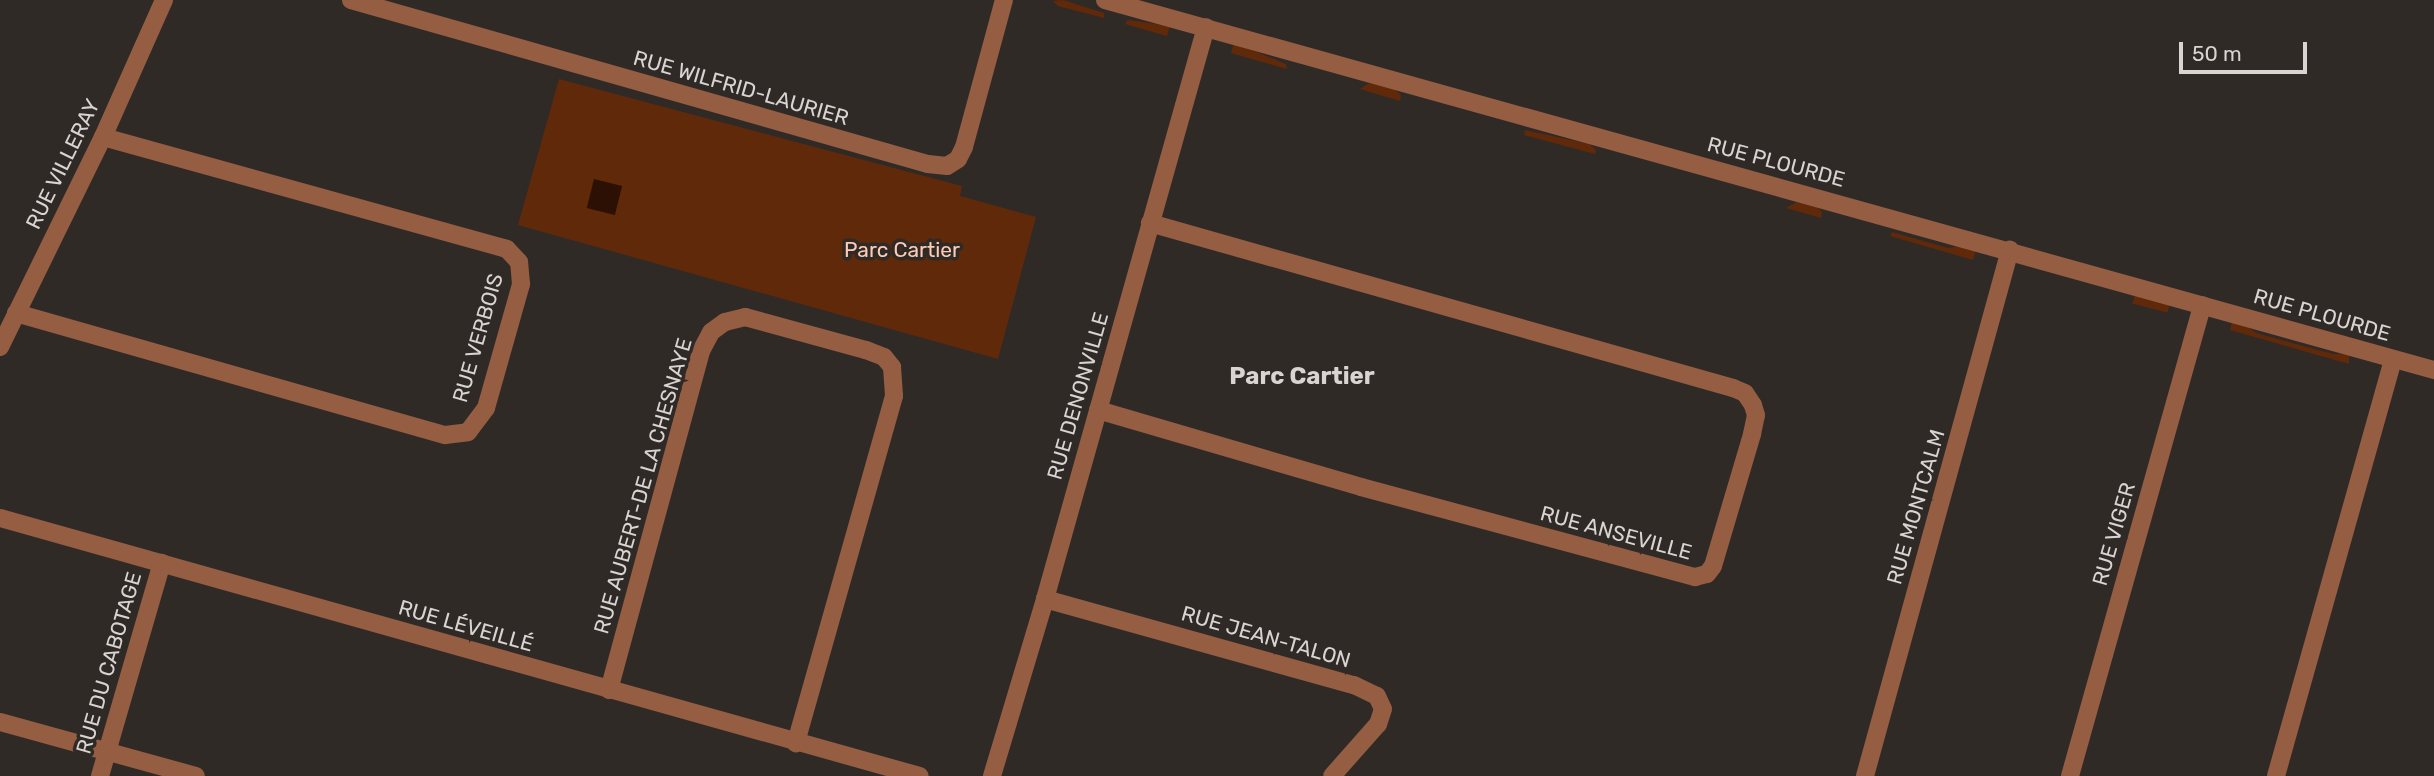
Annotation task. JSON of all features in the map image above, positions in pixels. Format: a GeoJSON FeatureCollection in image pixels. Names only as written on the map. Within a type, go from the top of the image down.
{"type":"FeatureCollection","features":[{"type":"Feature","properties":{"kind":"street","name":"RUE VILLERAY"},"geometry":{"type":"LineString","coordinates":[[0,347],[103,137],[163,0]]}},
{"type":"Feature","properties":{"kind":"street","name":"RUE WILFRID-LAURIER"},"geometry":{"type":"LineString","coordinates":[[352,0],[889,153],[947,166],[958,159],[964,146],[1004,0]]}},
{"type":"Feature","properties":{"kind":"street","name":"RUE PLOURDE"},"geometry":{"type":"LineString","coordinates":[[1105,0],[2434,370]]}},
{"type":"Feature","properties":{"kind":"street","name":"RUE DENONVILLE"},"geometry":{"type":"LineString","coordinates":[[992,776],[1045,600],[1206,27]]}},
{"type":"Feature","properties":{"kind":"street","name":"RUE VERBOIS"},"geometry":{"type":"LineString","coordinates":[[16,313],[445,435],[468,432],[486,408],[521,284],[519,262],[507,249],[103,137]]}},
{"type":"Feature","properties":{"kind":"street","name":"RUE ANSEVILLE"},"geometry":{"type":"LineString","coordinates":[[1098,410],[1361,488],[1695,577],[1707,574],[1713,566],[1752,434],[1756,415],[1753,404],[1745,393],[1733,387],[1150,223]]}},
{"type":"Feature","properties":{"kind":"street","name":"RUE MONTCALM"},"geometry":{"type":"LineString","coordinates":[[1864,776],[2010,250]]}},
{"type":"Feature","properties":{"kind":"street","name":"RUE VIGER"},"geometry":{"type":"LineString","coordinates":[[2070,776],[2202,305]]}},
{"type":"Feature","properties":{"kind":"street","name":"RUE AUBERT-DE LA CHESNAYE"},"geometry":{"type":"LineString","coordinates":[[608,690],[701,351],[711,332],[725,322],[745,317],[866,350],[884,358],[892,367],[894,396],[796,743]]}},
{"type":"Feature","properties":{"kind":"street"},"geometry":{"type":"LineString","coordinates":[[2276,776],[2393,359]]}},
{"type":"Feature","properties":{"kind":"street","name":"RUE LÉVEILLÉ"},"geometry":{"type":"LineString","coordinates":[[0,518],[919,776]]}},
{"type":"Feature","properties":{"kind":"street","name":"RUE DU CABOTAGE"},"geometry":{"type":"LineString","coordinates":[[100,776],[162,563]]}},
{"type":"Feature","properties":{"kind":"street","name":"RUE JEAN-TALON"},"geometry":{"type":"LineString","coordinates":[[1045,600],[1354,685],[1377,696],[1383,709],[1378,724],[1332,776]]}},
{"type":"Feature","properties":{"kind":"street"},"geometry":{"type":"LineString","coordinates":[[0,722],[196,776]]}},
{"type":"Feature","properties":{"kind":"green space"},"geometry":{"type":"Polygon","coordinates":[[[1063,0],[1104,13],[1104,18],[1058,6],[1053,1],[1063,0]]]}},
{"type":"Feature","properties":{"kind":"green space"},"geometry":{"type":"Polygon","coordinates":[[[1128,20],[1170,26],[1167,36],[1125,24],[1128,20]]]}},
{"type":"Feature","properties":{"kind":"green space"},"geometry":{"type":"Polygon","coordinates":[[[1234,43],[1286,64],[1287,69],[1231,53],[1234,43]]]}},
{"type":"Feature","properties":{"kind":"green space","name":"Parc Cartier"},"geometry":{"type":"Polygon","coordinates":[[[559,79],[962,186],[960,196],[1036,217],[998,359],[518,225],[559,79]]]}},
{"type":"Feature","properties":{"kind":"green space"},"geometry":{"type":"Polygon","coordinates":[[[1369,83],[1393,88],[1401,95],[1400,101],[1360,89],[1369,83]]]}},
{"type":"Feature","properties":{"kind":"green space"},"geometry":{"type":"Polygon","coordinates":[[[1525,130],[1589,144],[1596,150],[1595,154],[1524,135],[1525,130]]]}},
{"type":"Feature","properties":{"kind":"green space"},"geometry":{"type":"Polygon","coordinates":[[[1797,202],[1816,206],[1822,212],[1821,218],[1786,208],[1797,202]]]}},
{"type":"Feature","properties":{"kind":"green space"},"geometry":{"type":"Polygon","coordinates":[[[1892,232],[1948,248],[1961,246],[1976,250],[1973,260],[1890,236],[1892,232]]]}},
{"type":"Feature","properties":{"kind":"green space"},"geometry":{"type":"Polygon","coordinates":[[[2135,294],[2170,303],[2168,312],[2133,304],[2135,294]]]}},
{"type":"Feature","properties":{"kind":"green space"},"geometry":{"type":"Polygon","coordinates":[[[2232,321],[2247,326],[2256,333],[2333,354],[2349,354],[2349,364],[2230,330],[2232,321]]]}},
{"type":"Feature","properties":{"kind":"shaded area"},"geometry":{"type":"Polygon","coordinates":[[[594,179],[622,186],[615,215],[587,208],[594,179]]]}},
{"type":"Feature","properties":{"kind":"district","name":"Parc Cartier"},"geometry":{"type":"Point","coordinates":[1302,377]}}]}
